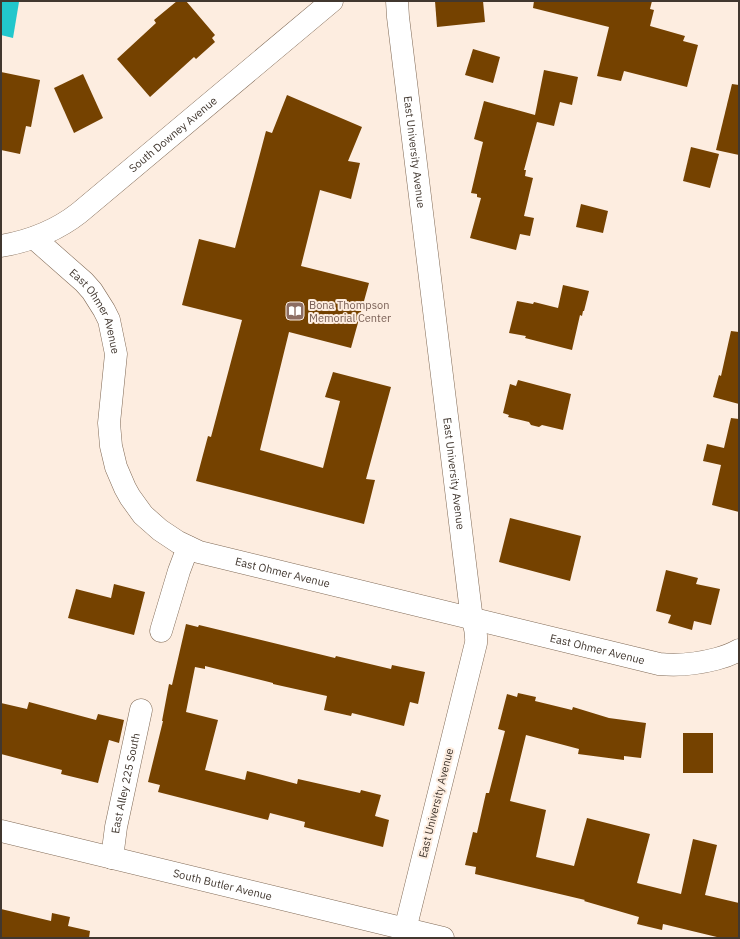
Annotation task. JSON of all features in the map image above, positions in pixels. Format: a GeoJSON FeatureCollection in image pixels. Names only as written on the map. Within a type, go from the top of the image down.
{"type":"FeatureCollection","features":[{"type":"Feature","properties":{"kind":"street","name":"South Downey Avenue"},"geometry":{"type":"LineString","coordinates":[[1,246],[34,238],[69,221],[332,1]]}},
{"type":"Feature","properties":{"kind":"street","name":"East University Avenue"},"geometry":{"type":"LineString","coordinates":[[397,1],[470,606],[476,634],[476,643],[404,933]]}},
{"type":"Feature","properties":{"kind":"street","name":"East Ohmer Avenue"},"geometry":{"type":"LineString","coordinates":[[34,238],[84,282],[92,291],[104,310],[108,320],[116,354],[109,423],[111,446],[116,467],[130,497],[143,515],[168,537],[199,552],[660,664],[681,665],[703,662],[725,656],[739,650]]}},
{"type":"Feature","properties":{"kind":"street"},"geometry":{"type":"LineString","coordinates":[[161,632],[179,571],[188,547]]}},
{"type":"Feature","properties":{"kind":"street","name":"East Alley 225 South"},"geometry":{"type":"LineString","coordinates":[[112,858],[116,826],[141,710]]}},
{"type":"Feature","properties":{"kind":"street","name":"South Butler Avenue"},"geometry":{"type":"LineString","coordinates":[[1,830],[404,933],[444,938]]}},
{"type":"Feature","properties":{"kind":"water"},"geometry":{"type":"Polygon","coordinates":[[[1,1],[19,2],[13,38],[1,35],[1,1]]]}},
{"type":"Feature","properties":{"kind":"building"},"geometry":{"type":"Polygon","coordinates":[[[177,1],[186,1],[215,35],[212,38],[215,42],[196,59],[194,57],[150,97],[117,59],[156,23],[154,20],[177,1]]]}},
{"type":"Feature","properties":{"kind":"building"},"geometry":{"type":"Polygon","coordinates":[[[435,1],[483,1],[485,22],[437,27],[435,1]]]}},
{"type":"Feature","properties":{"kind":"building"},"geometry":{"type":"Polygon","coordinates":[[[534,1],[652,1],[650,9],[654,10],[650,26],[685,36],[683,41],[698,45],[687,87],[624,71],[621,81],[597,76],[609,27],[533,8],[534,1]]]}},
{"type":"Feature","properties":{"kind":"building"},"geometry":{"type":"Polygon","coordinates":[[[473,49],[500,57],[493,83],[465,75],[473,49]]]}},
{"type":"Feature","properties":{"kind":"building"},"geometry":{"type":"Polygon","coordinates":[[[544,70],[578,77],[572,105],[560,102],[554,126],[537,122],[524,170],[526,170],[525,176],[533,178],[524,216],[534,218],[530,236],[520,234],[516,250],[470,238],[481,198],[477,197],[477,194],[471,193],[483,142],[474,139],[484,101],[535,115],[544,70]]]}},
{"type":"Feature","properties":{"kind":"building"},"geometry":{"type":"Polygon","coordinates":[[[1,72],[40,80],[31,127],[26,126],[20,154],[1,150],[1,72]]]}},
{"type":"Feature","properties":{"kind":"building"},"geometry":{"type":"Polygon","coordinates":[[[83,74],[103,118],[74,133],[54,88],[83,74]]]}},
{"type":"Feature","properties":{"kind":"building"},"geometry":{"type":"Polygon","coordinates":[[[732,84],[739,85],[739,155],[716,150],[732,84]]]}},
{"type":"Feature","properties":{"kind":"building","name":"Bona Thompson Memorial Center"},"geometry":{"type":"Polygon","coordinates":[[[287,95],[362,127],[348,161],[360,163],[351,199],[320,190],[301,266],[369,283],[351,348],[289,332],[260,450],[323,468],[340,401],[325,397],[333,372],[391,387],[366,479],[375,480],[364,524],[196,481],[208,436],[211,437],[242,320],[182,305],[199,239],[235,248],[266,131],[272,133],[287,95]]]}},
{"type":"Feature","properties":{"kind":"building"},"geometry":{"type":"Polygon","coordinates":[[[691,147],[719,154],[710,188],[683,181],[691,147]]]}},
{"type":"Feature","properties":{"kind":"building"},"geometry":{"type":"Polygon","coordinates":[[[581,204],[608,211],[603,233],[576,227],[581,204]]]}},
{"type":"Feature","properties":{"kind":"building"},"geometry":{"type":"Polygon","coordinates":[[[563,285],[589,291],[584,311],[582,316],[580,315],[572,350],[525,338],[526,336],[509,333],[517,301],[533,304],[534,302],[558,308],[563,285]]]}},
{"type":"Feature","properties":{"kind":"building"},"geometry":{"type":"Polygon","coordinates":[[[731,331],[739,332],[739,404],[713,397],[719,375],[721,376],[731,331]]]}},
{"type":"Feature","properties":{"kind":"building"},"geometry":{"type":"Polygon","coordinates":[[[518,380],[571,394],[563,430],[542,425],[539,427],[531,425],[529,422],[508,417],[509,415],[503,413],[510,384],[516,386],[518,380]]]}},
{"type":"Feature","properties":{"kind":"building"},"geometry":{"type":"Polygon","coordinates":[[[731,418],[739,419],[739,512],[712,505],[721,465],[703,461],[707,444],[724,448],[731,418]]]}},
{"type":"Feature","properties":{"kind":"building"},"geometry":{"type":"Polygon","coordinates":[[[510,518],[581,536],[570,581],[499,562],[510,518]]]}},
{"type":"Feature","properties":{"kind":"building"},"geometry":{"type":"Polygon","coordinates":[[[666,570],[698,578],[696,584],[720,589],[711,625],[694,621],[692,630],[668,623],[671,615],[656,611],[666,570]]]}},
{"type":"Feature","properties":{"kind":"building"},"geometry":{"type":"Polygon","coordinates":[[[114,584],[145,592],[134,635],[68,618],[76,589],[111,598],[114,584]]]}},
{"type":"Feature","properties":{"kind":"building"},"geometry":{"type":"Polygon","coordinates":[[[186,624],[198,627],[199,625],[335,658],[336,656],[391,669],[392,665],[425,672],[418,704],[410,702],[404,726],[352,713],[351,716],[324,710],[327,696],[273,684],[205,666],[205,669],[195,667],[186,712],[218,720],[205,770],[245,780],[247,771],[297,784],[298,779],[360,793],[361,790],[381,795],[375,816],[389,820],[383,847],[304,827],[305,822],[270,813],[268,820],[158,792],[160,785],[148,782],[163,721],[169,684],[172,685],[186,624]]]}},
{"type":"Feature","properties":{"kind":"building"},"geometry":{"type":"Polygon","coordinates":[[[518,693],[536,697],[535,701],[572,710],[573,707],[609,718],[646,723],[641,758],[624,756],[624,760],[578,754],[579,749],[526,735],[510,801],[546,810],[536,857],[574,866],[587,818],[650,834],[637,883],[681,894],[693,839],[717,845],[705,895],[739,903],[739,938],[721,938],[663,924],[662,930],[637,924],[639,917],[584,901],[585,900],[475,874],[476,867],[465,865],[473,832],[477,833],[486,793],[489,793],[505,731],[498,729],[507,694],[517,697],[518,693]]]}},
{"type":"Feature","properties":{"kind":"building"},"geometry":{"type":"Polygon","coordinates":[[[29,702],[96,720],[98,714],[124,720],[119,743],[109,740],[98,783],[61,774],[62,770],[1,754],[1,703],[27,709],[29,702]]]}},
{"type":"Feature","properties":{"kind":"building"},"geometry":{"type":"Polygon","coordinates":[[[683,733],[713,733],[713,773],[683,773],[683,733]]]}},
{"type":"Feature","properties":{"kind":"building"},"geometry":{"type":"Polygon","coordinates":[[[1,909],[51,921],[52,913],[70,917],[68,926],[90,931],[89,938],[1,938],[1,909]]]}},
{"type":"Feature","properties":{"kind":"place","name":"Bona Thompson Memorial Center"},"geometry":{"type":"Point","coordinates":[295,311]}}]}
